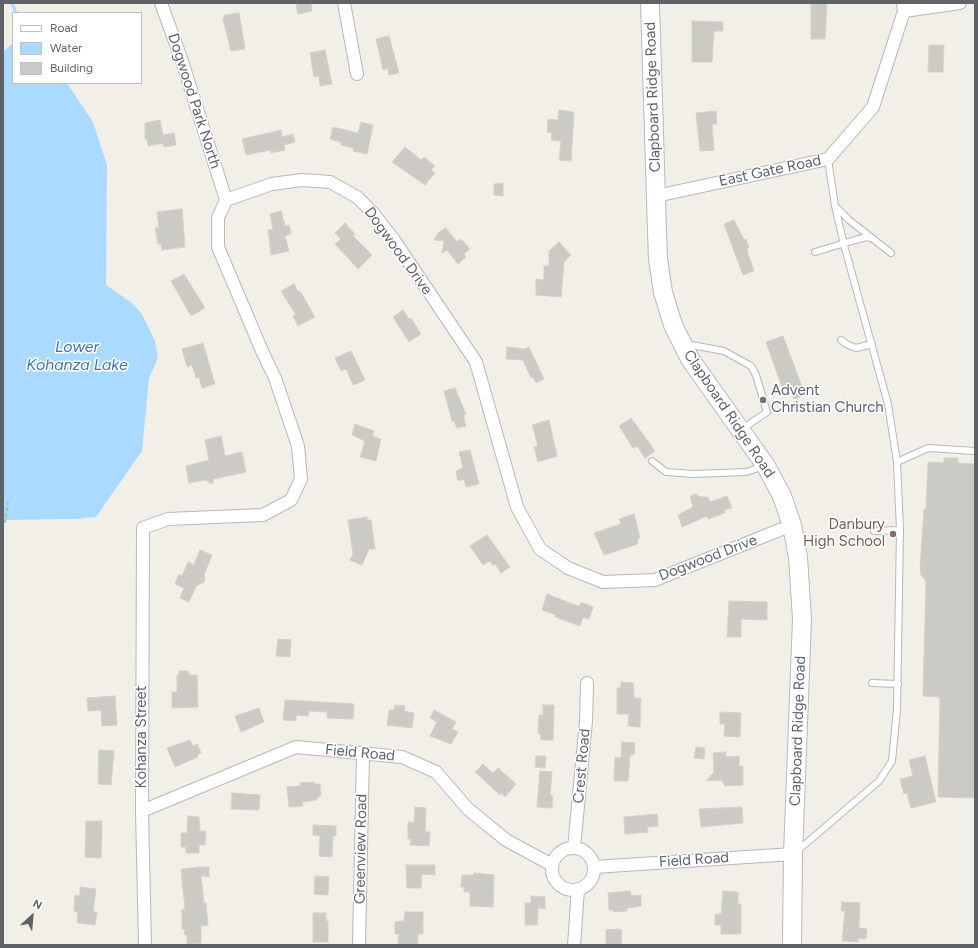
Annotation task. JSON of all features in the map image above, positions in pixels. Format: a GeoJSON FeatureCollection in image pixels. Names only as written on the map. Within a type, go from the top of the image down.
{"type":"FeatureCollection","features":[{"type":"Feature","properties":{"kind":"main road","name":"Clapboard Ridge Road"},"geometry":{"type":"LineString","coordinates":[[650,3],[658,259],[663,292],[673,325],[690,359],[709,388],[766,466],[782,496],[792,525],[798,557],[802,619],[793,854],[792,945]]}},
{"type":"Feature","properties":{"kind":"street","name":"Dogwood Park North"},"geometry":{"type":"LineString","coordinates":[[161,3],[184,68],[226,200]]}},
{"type":"Feature","properties":{"kind":"street"},"geometry":{"type":"LineString","coordinates":[[344,3],[357,74]]}},
{"type":"Feature","properties":{"kind":"street"},"geometry":{"type":"LineString","coordinates":[[904,7],[960,3]]}},
{"type":"Feature","properties":{"kind":"street","name":"East Gate Road"},"geometry":{"type":"LineString","coordinates":[[656,196],[828,159],[873,107],[904,7]]}},
{"type":"Feature","properties":{"kind":"street","name":"Dogwood Drive"},"geometry":{"type":"LineString","coordinates":[[226,200],[272,184],[302,180],[330,182],[357,197],[373,213],[394,240],[476,362],[517,507],[540,549],[568,568],[604,582],[655,580],[792,525]]}},
{"type":"Feature","properties":{"kind":"street","name":"Kohanza Street"},"geometry":{"type":"LineString","coordinates":[[145,945],[142,811],[143,528],[168,519],[263,515],[291,500],[301,479],[298,446],[275,378],[262,352],[218,247],[218,218],[226,200]]}},
{"type":"Feature","properties":{"kind":"street","name":"Crest Road"},"geometry":{"type":"LineString","coordinates":[[574,848],[586,721],[587,684]]}},
{"type":"Feature","properties":{"kind":"street","name":"Field Road"},"geometry":{"type":"LineString","coordinates":[[142,811],[296,747],[402,757],[436,772],[468,809],[506,840],[552,865]]}},
{"type":"Feature","properties":{"kind":"street","name":"Greenview Road"},"geometry":{"type":"LineString","coordinates":[[359,945],[363,754]]}},
{"type":"Feature","properties":{"kind":"street"},"geometry":{"type":"LineString","coordinates":[[574,848],[588,854],[594,867],[590,881],[578,889],[570,889],[562,886],[556,881],[552,873],[552,865],[560,852],[574,848]]}},
{"type":"Feature","properties":{"kind":"street","name":"Field Road"},"geometry":{"type":"LineString","coordinates":[[594,867],[793,854]]}},
{"type":"Feature","properties":{"kind":"street"},"geometry":{"type":"LineString","coordinates":[[574,945],[578,889]]}},
{"type":"Feature","properties":{"kind":"lane"},"geometry":{"type":"LineString","coordinates":[[793,854],[879,781],[892,761],[897,709],[900,530],[897,462],[888,404],[844,244],[835,206],[828,159]]}},
{"type":"Feature","properties":{"kind":"lane"},"geometry":{"type":"LineString","coordinates":[[835,206],[849,220],[877,240],[891,253]]}},
{"type":"Feature","properties":{"kind":"lane"},"geometry":{"type":"LineString","coordinates":[[816,252],[867,237],[877,240]]}},
{"type":"Feature","properties":{"kind":"lane"},"geometry":{"type":"LineString","coordinates":[[841,340],[856,348],[872,344]]}},
{"type":"Feature","properties":{"kind":"lane"},"geometry":{"type":"LineString","coordinates":[[682,343],[724,351],[751,366],[756,375],[767,412],[740,430]]}},
{"type":"Feature","properties":{"kind":"lane"},"geometry":{"type":"LineString","coordinates":[[897,462],[928,448],[975,451]]}},
{"type":"Feature","properties":{"kind":"lane"},"geometry":{"type":"LineString","coordinates":[[652,461],[666,472],[693,474],[746,472],[766,466]]}},
{"type":"Feature","properties":{"kind":"lane"},"geometry":{"type":"LineString","coordinates":[[874,531],[900,530]]}},
{"type":"Feature","properties":{"kind":"lane"},"geometry":{"type":"LineString","coordinates":[[872,683],[898,684]]}},
{"type":"Feature","properties":{"kind":"path"},"geometry":{"type":"LineString","coordinates":[[5,523],[8,502]]}},
{"type":"Feature","properties":{"kind":"water","name":"Lower Kohanza Lake"},"geometry":{"type":"Polygon","coordinates":[[[12,44],[12,84],[68,84],[93,122],[107,165],[106,285],[132,303],[142,314],[155,341],[158,358],[149,378],[142,451],[96,517],[74,519],[3,520],[3,52],[12,44]]]}},
{"type":"Feature","properties":{"kind":"building"},"geometry":{"type":"Polygon","coordinates":[[[296,3],[311,3],[312,11],[298,14],[296,3]]]}},
{"type":"Feature","properties":{"kind":"building"},"geometry":{"type":"Polygon","coordinates":[[[811,3],[827,3],[825,39],[811,39],[811,3]]]}},
{"type":"Feature","properties":{"kind":"building"},"geometry":{"type":"Polygon","coordinates":[[[239,13],[245,49],[231,51],[223,19],[225,15],[239,13]]]}},
{"type":"Feature","properties":{"kind":"building"},"geometry":{"type":"Polygon","coordinates":[[[692,21],[723,22],[723,31],[714,31],[712,62],[692,62],[692,21]]]}},
{"type":"Feature","properties":{"kind":"building"},"geometry":{"type":"Polygon","coordinates":[[[389,36],[399,73],[389,75],[388,68],[383,70],[376,39],[389,36]]]}},
{"type":"Feature","properties":{"kind":"building"},"geometry":{"type":"Polygon","coordinates":[[[929,45],[944,45],[943,72],[928,72],[929,45]]]}},
{"type":"Feature","properties":{"kind":"building"},"geometry":{"type":"Polygon","coordinates":[[[325,50],[332,84],[320,86],[319,76],[314,77],[310,53],[325,50]]]}},
{"type":"Feature","properties":{"kind":"building"},"geometry":{"type":"Polygon","coordinates":[[[559,110],[574,112],[571,161],[559,160],[561,141],[551,140],[552,133],[547,132],[548,119],[558,120],[559,110]]]}},
{"type":"Feature","properties":{"kind":"building"},"geometry":{"type":"Polygon","coordinates":[[[716,111],[717,124],[712,124],[714,150],[700,151],[696,113],[716,111]]]}},
{"type":"Feature","properties":{"kind":"building"},"geometry":{"type":"Polygon","coordinates":[[[160,120],[163,135],[174,133],[176,145],[164,147],[163,143],[148,146],[147,139],[145,139],[145,123],[160,120]]]}},
{"type":"Feature","properties":{"kind":"building"},"geometry":{"type":"Polygon","coordinates":[[[361,122],[373,125],[367,154],[353,151],[354,148],[341,145],[341,142],[330,139],[333,127],[358,133],[361,122]]]}},
{"type":"Feature","properties":{"kind":"building"},"geometry":{"type":"Polygon","coordinates":[[[281,130],[282,137],[293,134],[295,142],[284,145],[285,150],[271,153],[270,150],[246,155],[242,139],[281,130]]]}},
{"type":"Feature","properties":{"kind":"building"},"geometry":{"type":"Polygon","coordinates":[[[405,147],[421,160],[424,157],[435,166],[431,170],[435,173],[425,185],[392,162],[405,147]]]}},
{"type":"Feature","properties":{"kind":"building"},"geometry":{"type":"Polygon","coordinates":[[[503,183],[503,196],[494,195],[494,184],[503,183]]]}},
{"type":"Feature","properties":{"kind":"building"},"geometry":{"type":"Polygon","coordinates":[[[182,209],[185,247],[162,250],[161,244],[158,244],[155,228],[159,228],[157,212],[182,209]]]}},
{"type":"Feature","properties":{"kind":"building"},"geometry":{"type":"Polygon","coordinates":[[[281,211],[285,226],[289,225],[291,234],[285,236],[289,251],[271,255],[268,230],[273,229],[270,214],[281,211]]]}},
{"type":"Feature","properties":{"kind":"building"},"geometry":{"type":"Polygon","coordinates":[[[734,220],[744,240],[746,239],[749,247],[747,248],[748,254],[754,271],[743,275],[724,224],[734,220]]]}},
{"type":"Feature","properties":{"kind":"building"},"geometry":{"type":"Polygon","coordinates":[[[345,223],[355,234],[353,236],[372,255],[358,269],[335,244],[341,239],[335,233],[345,223]]]}},
{"type":"Feature","properties":{"kind":"building"},"geometry":{"type":"Polygon","coordinates":[[[446,228],[457,242],[461,239],[470,249],[464,254],[466,257],[458,264],[447,250],[442,253],[444,241],[434,240],[439,232],[446,228]]]}},
{"type":"Feature","properties":{"kind":"building"},"geometry":{"type":"Polygon","coordinates":[[[559,242],[571,255],[564,262],[561,297],[536,295],[536,279],[544,280],[544,266],[549,266],[549,251],[559,242]]]}},
{"type":"Feature","properties":{"kind":"building"},"geometry":{"type":"Polygon","coordinates":[[[184,274],[205,308],[191,316],[171,281],[184,274]]]}},
{"type":"Feature","properties":{"kind":"building"},"geometry":{"type":"Polygon","coordinates":[[[294,284],[298,292],[300,291],[315,317],[298,326],[293,316],[296,315],[281,291],[294,284]]]}},
{"type":"Feature","properties":{"kind":"building"},"geometry":{"type":"Polygon","coordinates":[[[403,310],[409,319],[411,318],[421,334],[409,342],[393,317],[403,310]]]}},
{"type":"Feature","properties":{"kind":"building"},"geometry":{"type":"Polygon","coordinates":[[[783,336],[805,395],[794,399],[788,384],[782,387],[766,342],[783,336]]]}},
{"type":"Feature","properties":{"kind":"building"},"geometry":{"type":"Polygon","coordinates":[[[203,343],[215,384],[202,388],[199,377],[196,378],[192,365],[187,367],[182,349],[203,343]]]}},
{"type":"Feature","properties":{"kind":"building"},"geometry":{"type":"Polygon","coordinates":[[[507,347],[525,349],[529,347],[544,379],[536,383],[533,377],[531,378],[523,360],[506,359],[507,347]]]}},
{"type":"Feature","properties":{"kind":"building"},"geometry":{"type":"Polygon","coordinates":[[[351,351],[365,380],[353,385],[346,369],[341,371],[335,358],[351,351]]]}},
{"type":"Feature","properties":{"kind":"building"},"geometry":{"type":"Polygon","coordinates":[[[455,388],[466,414],[464,415],[464,418],[466,426],[457,428],[454,421],[452,421],[444,391],[455,388]]]}},
{"type":"Feature","properties":{"kind":"building"},"geometry":{"type":"Polygon","coordinates":[[[631,418],[655,451],[645,458],[637,446],[633,448],[619,426],[631,418]]]}},
{"type":"Feature","properties":{"kind":"building"},"geometry":{"type":"Polygon","coordinates":[[[549,420],[557,456],[538,462],[534,447],[538,446],[532,425],[549,420]]]}},
{"type":"Feature","properties":{"kind":"building"},"geometry":{"type":"Polygon","coordinates":[[[355,424],[374,431],[372,436],[381,439],[376,461],[360,457],[365,441],[352,435],[355,424]]]}},
{"type":"Feature","properties":{"kind":"building"},"geometry":{"type":"Polygon","coordinates":[[[221,436],[225,456],[242,452],[246,472],[214,479],[212,484],[205,480],[189,483],[186,466],[209,460],[205,440],[221,436]]]}},
{"type":"Feature","properties":{"kind":"building"},"geometry":{"type":"Polygon","coordinates":[[[470,450],[479,484],[466,487],[464,479],[458,481],[456,471],[463,468],[459,452],[470,450]]]}},
{"type":"Feature","properties":{"kind":"building"},"geometry":{"type":"Polygon","coordinates":[[[944,458],[958,458],[958,463],[975,464],[975,798],[938,797],[940,697],[923,696],[926,581],[921,575],[920,568],[924,509],[926,509],[928,462],[944,463],[944,458]]]}},
{"type":"Feature","properties":{"kind":"building"},"geometry":{"type":"Polygon","coordinates":[[[695,494],[701,497],[708,497],[710,502],[727,496],[732,508],[724,510],[725,513],[708,519],[707,516],[682,527],[678,515],[693,507],[690,496],[695,494]]]}},
{"type":"Feature","properties":{"kind":"building"},"geometry":{"type":"Polygon","coordinates":[[[634,514],[640,538],[637,539],[638,544],[604,555],[594,533],[621,524],[619,519],[634,514]]]}},
{"type":"Feature","properties":{"kind":"building"},"geometry":{"type":"Polygon","coordinates":[[[367,517],[367,520],[371,520],[375,549],[369,549],[362,565],[350,560],[353,554],[348,520],[367,517]]]}},
{"type":"Feature","properties":{"kind":"building"},"geometry":{"type":"Polygon","coordinates":[[[487,535],[510,567],[501,573],[495,564],[493,566],[490,561],[483,565],[470,546],[487,535]]]}},
{"type":"Feature","properties":{"kind":"building"},"geometry":{"type":"Polygon","coordinates":[[[200,550],[212,555],[204,575],[204,582],[196,586],[189,602],[180,598],[184,588],[175,584],[179,574],[182,576],[188,562],[194,565],[200,550]]]}},
{"type":"Feature","properties":{"kind":"building"},"geometry":{"type":"Polygon","coordinates":[[[547,594],[575,605],[580,606],[581,602],[593,607],[589,619],[583,617],[580,626],[555,617],[556,615],[542,610],[547,594]]]}},
{"type":"Feature","properties":{"kind":"building"},"geometry":{"type":"Polygon","coordinates":[[[729,601],[767,602],[767,620],[741,619],[741,637],[727,637],[729,601]]]}},
{"type":"Feature","properties":{"kind":"building"},"geometry":{"type":"Polygon","coordinates":[[[278,639],[291,640],[290,657],[276,656],[278,639]]]}},
{"type":"Feature","properties":{"kind":"building"},"geometry":{"type":"Polygon","coordinates":[[[179,671],[188,671],[189,675],[197,675],[198,707],[172,708],[172,692],[177,692],[177,675],[179,675],[179,671]]]}},
{"type":"Feature","properties":{"kind":"building"},"geometry":{"type":"Polygon","coordinates":[[[621,682],[633,683],[634,698],[641,698],[640,727],[628,726],[629,714],[617,714],[617,688],[621,688],[621,682]]]}},
{"type":"Feature","properties":{"kind":"building"},"geometry":{"type":"Polygon","coordinates":[[[115,696],[117,725],[102,726],[101,710],[88,711],[87,698],[115,696]]]}},
{"type":"Feature","properties":{"kind":"building"},"geometry":{"type":"Polygon","coordinates":[[[285,700],[354,704],[353,719],[327,718],[327,712],[309,711],[308,716],[296,715],[296,721],[283,720],[285,700]]]}},
{"type":"Feature","properties":{"kind":"building"},"geometry":{"type":"Polygon","coordinates":[[[395,705],[405,706],[404,711],[414,713],[412,728],[387,725],[389,710],[394,710],[395,705]]]}},
{"type":"Feature","properties":{"kind":"building"},"geometry":{"type":"Polygon","coordinates":[[[543,705],[554,705],[553,740],[541,740],[541,735],[538,733],[539,715],[543,715],[543,705]]]}},
{"type":"Feature","properties":{"kind":"building"},"geometry":{"type":"Polygon","coordinates":[[[259,708],[264,722],[241,732],[235,716],[259,708]]]}},
{"type":"Feature","properties":{"kind":"building"},"geometry":{"type":"Polygon","coordinates":[[[434,710],[456,722],[452,729],[458,732],[451,744],[430,736],[437,722],[430,718],[434,710]]]}},
{"type":"Feature","properties":{"kind":"building"},"geometry":{"type":"Polygon","coordinates":[[[720,712],[741,713],[740,737],[724,736],[725,724],[720,724],[720,712]]]}},
{"type":"Feature","properties":{"kind":"building"},"geometry":{"type":"Polygon","coordinates":[[[190,740],[193,746],[197,744],[201,753],[197,755],[198,757],[175,767],[167,748],[190,740]]]}},
{"type":"Feature","properties":{"kind":"building"},"geometry":{"type":"Polygon","coordinates":[[[622,742],[635,743],[634,755],[630,755],[628,781],[614,781],[615,757],[621,758],[622,742]]]}},
{"type":"Feature","properties":{"kind":"building"},"geometry":{"type":"Polygon","coordinates":[[[696,747],[705,748],[704,759],[694,758],[696,747]]]}},
{"type":"Feature","properties":{"kind":"building"},"geometry":{"type":"Polygon","coordinates":[[[99,750],[114,751],[111,785],[98,784],[99,750]]]}},
{"type":"Feature","properties":{"kind":"building"},"geometry":{"type":"Polygon","coordinates":[[[726,752],[726,757],[739,756],[739,766],[743,766],[743,785],[725,786],[722,780],[706,781],[714,772],[713,753],[726,752]]]}},
{"type":"Feature","properties":{"kind":"building"},"geometry":{"type":"Polygon","coordinates":[[[536,756],[546,756],[545,768],[535,767],[536,756]]]}},
{"type":"Feature","properties":{"kind":"building"},"geometry":{"type":"Polygon","coordinates":[[[925,756],[936,802],[911,808],[907,793],[904,794],[900,779],[913,776],[909,760],[925,756]]]}},
{"type":"Feature","properties":{"kind":"building"},"geometry":{"type":"Polygon","coordinates":[[[483,764],[493,773],[498,768],[516,784],[505,797],[501,793],[500,795],[475,772],[483,764]]]}},
{"type":"Feature","properties":{"kind":"building"},"geometry":{"type":"Polygon","coordinates":[[[540,771],[552,772],[550,795],[553,796],[552,808],[537,807],[540,771]]]}},
{"type":"Feature","properties":{"kind":"building"},"geometry":{"type":"Polygon","coordinates":[[[313,782],[314,784],[320,784],[321,796],[317,797],[317,800],[302,802],[303,806],[289,807],[287,787],[301,786],[300,783],[313,782]]]}},
{"type":"Feature","properties":{"kind":"building"},"geometry":{"type":"Polygon","coordinates":[[[232,793],[260,795],[259,810],[231,809],[232,793]]]}},
{"type":"Feature","properties":{"kind":"building"},"geometry":{"type":"Polygon","coordinates":[[[415,807],[426,808],[425,832],[430,832],[429,846],[410,845],[411,839],[408,839],[408,822],[414,823],[415,807]]]}},
{"type":"Feature","properties":{"kind":"building"},"geometry":{"type":"Polygon","coordinates":[[[742,807],[743,823],[701,827],[699,809],[742,807]]]}},
{"type":"Feature","properties":{"kind":"building"},"geometry":{"type":"Polygon","coordinates":[[[657,814],[658,826],[647,827],[648,832],[625,834],[624,817],[657,814]]]}},
{"type":"Feature","properties":{"kind":"building"},"geometry":{"type":"Polygon","coordinates":[[[188,816],[199,817],[200,831],[206,831],[205,845],[199,845],[199,853],[186,853],[186,847],[181,847],[181,833],[187,833],[188,816]]]}},
{"type":"Feature","properties":{"kind":"building"},"geometry":{"type":"Polygon","coordinates":[[[86,821],[102,821],[101,858],[85,857],[86,821]]]}},
{"type":"Feature","properties":{"kind":"building"},"geometry":{"type":"Polygon","coordinates":[[[313,825],[336,826],[336,836],[333,836],[332,857],[319,856],[320,836],[313,835],[313,825]]]}},
{"type":"Feature","properties":{"kind":"building"},"geometry":{"type":"Polygon","coordinates":[[[406,865],[435,865],[435,875],[422,874],[421,888],[407,888],[406,865]]]}},
{"type":"Feature","properties":{"kind":"building"},"geometry":{"type":"Polygon","coordinates":[[[209,867],[209,877],[201,876],[208,925],[201,926],[201,943],[187,944],[187,935],[185,935],[184,929],[182,929],[182,909],[185,909],[181,869],[209,867]]]}},
{"type":"Feature","properties":{"kind":"building"},"geometry":{"type":"Polygon","coordinates":[[[474,873],[494,875],[493,907],[470,906],[470,892],[464,892],[464,887],[461,887],[462,875],[474,875],[474,873]]]}},
{"type":"Feature","properties":{"kind":"building"},"geometry":{"type":"Polygon","coordinates":[[[315,876],[329,877],[328,895],[314,894],[315,876]]]}},
{"type":"Feature","properties":{"kind":"building"},"geometry":{"type":"Polygon","coordinates":[[[80,887],[96,889],[93,912],[97,912],[95,925],[77,923],[78,912],[74,911],[75,895],[80,896],[80,887]]]}},
{"type":"Feature","properties":{"kind":"building"},"geometry":{"type":"Polygon","coordinates":[[[630,891],[631,896],[641,895],[641,906],[627,908],[627,911],[613,912],[613,910],[609,910],[608,893],[630,891]]]}},
{"type":"Feature","properties":{"kind":"building"},"geometry":{"type":"Polygon","coordinates":[[[723,891],[738,892],[738,904],[741,904],[741,934],[721,934],[721,925],[715,925],[715,914],[721,914],[723,891]]]}},
{"type":"Feature","properties":{"kind":"building"},"geometry":{"type":"Polygon","coordinates":[[[531,896],[545,897],[545,909],[538,908],[537,925],[525,925],[525,903],[531,903],[531,896]]]}},
{"type":"Feature","properties":{"kind":"building"},"geometry":{"type":"Polygon","coordinates":[[[842,902],[860,903],[859,928],[867,929],[866,939],[858,938],[858,942],[842,941],[845,911],[841,911],[842,902]]]}},
{"type":"Feature","properties":{"kind":"building"},"geometry":{"type":"Polygon","coordinates":[[[405,912],[423,912],[423,934],[418,934],[417,945],[398,945],[399,934],[395,934],[395,922],[404,921],[405,912]]]}},
{"type":"Feature","properties":{"kind":"building"},"geometry":{"type":"Polygon","coordinates":[[[313,913],[326,913],[326,921],[328,921],[328,942],[313,942],[313,913]]]}},
{"type":"Feature","properties":{"kind":"building"},"geometry":{"type":"Polygon","coordinates":[[[606,930],[622,930],[621,945],[606,945],[606,930]]]}},
{"type":"Feature","properties":{"kind":"waterway"},"geometry":{"type":"LineString","coordinates":[[12,3],[16,12]]}},
{"type":"Feature","properties":{"kind":"place","name":"Advent Christian Church"},"geometry":{"type":"Point","coordinates":[763,400]}},
{"type":"Feature","properties":{"kind":"place","name":"Danbury High School"},"geometry":{"type":"Point","coordinates":[893,534]}}]}
